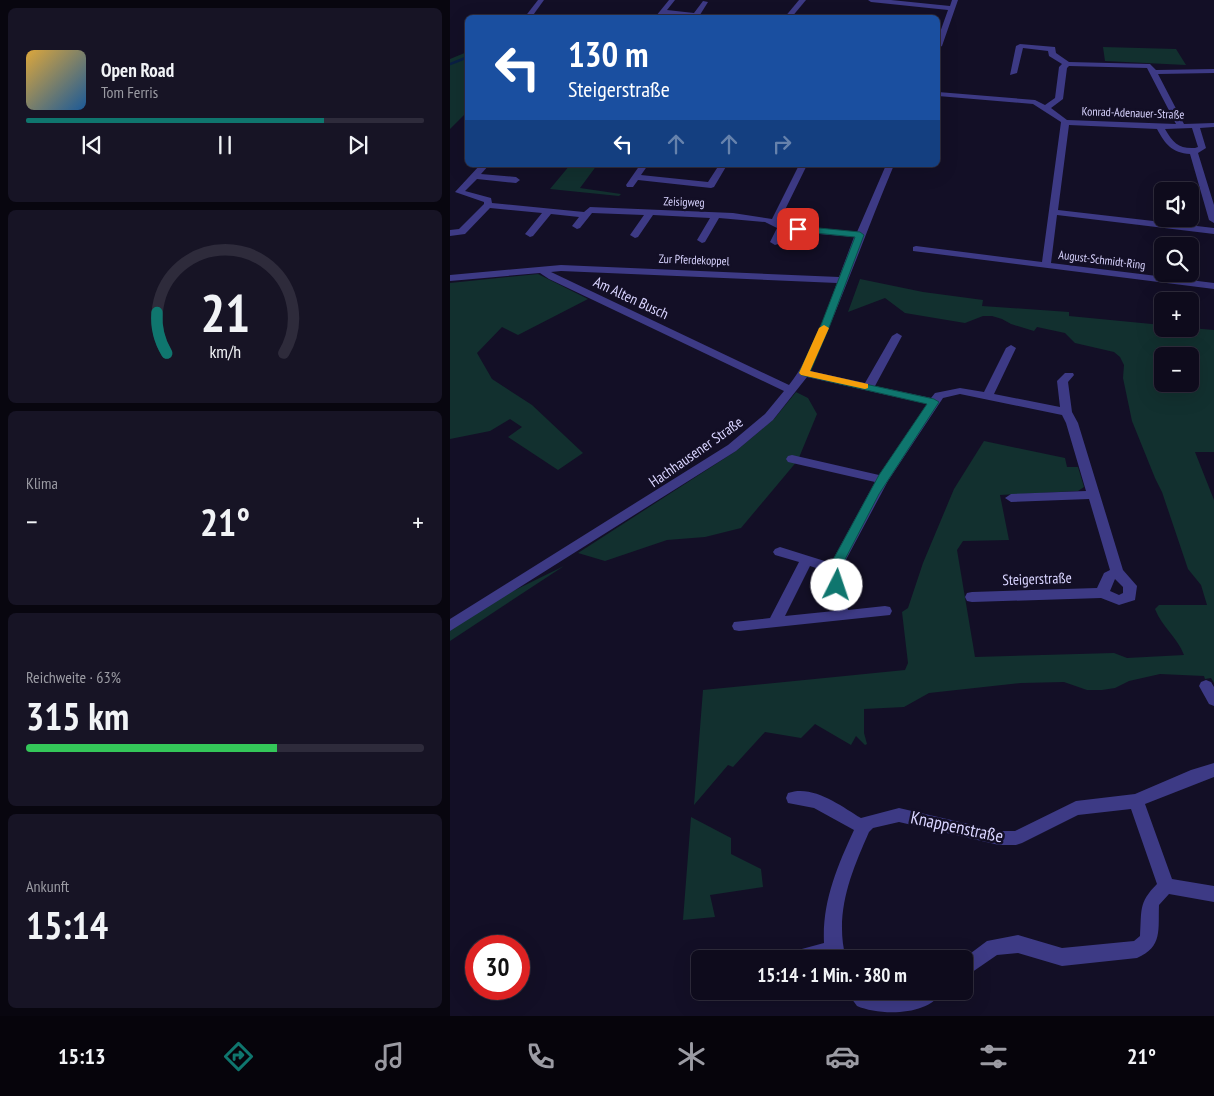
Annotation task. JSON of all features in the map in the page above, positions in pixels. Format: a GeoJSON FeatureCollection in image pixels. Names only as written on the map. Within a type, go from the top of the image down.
{"type":"FeatureCollection","features":[{"type":"Feature","properties":{"kind":"street"},"geometry":{"type":"LineString","coordinates":[[529,15],[541,0]]}},
{"type":"Feature","properties":{"kind":"street"},"geometry":{"type":"LineString","coordinates":[[660,15],[672,0]]}},
{"type":"Feature","properties":{"kind":"street"},"geometry":{"type":"LineString","coordinates":[[790,15],[803,0]]}},
{"type":"Feature","properties":{"kind":"street"},"geometry":{"type":"LineString","coordinates":[[871,0],[953,8]]}},
{"type":"Feature","properties":{"kind":"street"},"geometry":{"type":"LineString","coordinates":[[940,41],[956,0]]}},
{"type":"Feature","properties":{"kind":"street"},"geometry":{"type":"LineString","coordinates":[[696,15],[705,2]]}},
{"type":"Feature","properties":{"kind":"street"},"geometry":{"type":"LineString","coordinates":[[1013,73],[1020,46],[1052,49],[1052,54],[1067,64],[1150,66],[1181,126]]}},
{"type":"Feature","properties":{"kind":"street"},"geometry":{"type":"LineString","coordinates":[[1044,108],[1059,98],[1063,67],[1067,64]]}},
{"type":"Feature","properties":{"kind":"street"},"geometry":{"type":"LineString","coordinates":[[1153,72],[1214,71]]}},
{"type":"Feature","properties":{"kind":"street","name":"Konrad-Adenauer-Straße"},"geometry":{"type":"LineString","coordinates":[[940,94],[1035,102],[1065,122],[1160,127],[1214,125]]}},
{"type":"Feature","properties":{"kind":"street","name":"August-Schmidt-Ring"},"geometry":{"type":"LineString","coordinates":[[1046,266],[1065,122]]}},
{"type":"Feature","properties":{"kind":"street"},"geometry":{"type":"LineString","coordinates":[[1160,127],[1174,148],[1193,151],[1202,148],[1195,126]]}},
{"type":"Feature","properties":{"kind":"street"},"geometry":{"type":"LineString","coordinates":[[1193,151],[1214,220]]}},
{"type":"Feature","properties":{"kind":"street"},"geometry":{"type":"LineString","coordinates":[[454,191],[475,176],[483,167]]}},
{"type":"Feature","properties":{"kind":"street"},"geometry":{"type":"LineString","coordinates":[[643,167],[633,180],[711,185],[722,167]]}},
{"type":"Feature","properties":{"kind":"street"},"geometry":{"type":"LineString","coordinates":[[775,242],[778,225],[802,167]]}},
{"type":"Feature","properties":{"kind":"street","name":"Hachhausener Straße"},"geometry":{"type":"LineString","coordinates":[[450,626],[732,448],[769,417],[804,373],[889,167]]}},
{"type":"Feature","properties":{"kind":"street"},"geometry":{"type":"LineString","coordinates":[[475,176],[516,180]]}},
{"type":"Feature","properties":{"kind":"street"},"geometry":{"type":"LineString","coordinates":[[450,233],[462,232],[488,205],[488,200],[454,191]]}},
{"type":"Feature","properties":{"kind":"street","name":"Zeisigweg"},"geometry":{"type":"LineString","coordinates":[[488,205],[586,215],[590,210],[767,220],[778,225],[860,235]]}},
{"type":"Feature","properties":{"kind":"street"},"geometry":{"type":"LineString","coordinates":[[530,234],[549,211]]}},
{"type":"Feature","properties":{"kind":"street"},"geometry":{"type":"LineString","coordinates":[[1054,212],[1214,231]]}},
{"type":"Feature","properties":{"kind":"street","name":"Zeisigweg"},"geometry":{"type":"LineString","coordinates":[[635,235],[650,213]]}},
{"type":"Feature","properties":{"kind":"street"},"geometry":{"type":"LineString","coordinates":[[577,226],[586,215]]}},
{"type":"Feature","properties":{"kind":"street","name":"Zeisigweg"},"geometry":{"type":"LineString","coordinates":[[702,240],[716,216]]}},
{"type":"Feature","properties":{"kind":"street","name":"August-Schmidt-Ring"},"geometry":{"type":"LineString","coordinates":[[916,249],[1214,286]]}},
{"type":"Feature","properties":{"kind":"street","name":"Zur Pferdekoppel"},"geometry":{"type":"LineString","coordinates":[[544,271],[570,268],[843,280]]}},
{"type":"Feature","properties":{"kind":"street"},"geometry":{"type":"LineString","coordinates":[[450,278],[544,271]]}},
{"type":"Feature","properties":{"kind":"street","name":"Am Alten Busch"},"geometry":{"type":"LineString","coordinates":[[544,271],[552,278],[791,390]]}},
{"type":"Feature","properties":{"kind":"street"},"geometry":{"type":"LineString","coordinates":[[869,387],[898,336]]}},
{"type":"Feature","properties":{"kind":"street"},"geometry":{"type":"LineString","coordinates":[[987,397],[1011,348]]}},
{"type":"Feature","properties":{"kind":"street"},"geometry":{"type":"LineString","coordinates":[[804,373],[934,402]]}},
{"type":"Feature","properties":{"kind":"street","name":"Steigerstraße"},"geometry":{"type":"LineString","coordinates":[[972,597],[1102,593],[1120,600],[1130,596],[1130,586],[1117,572],[1095,495],[1072,423],[1066,412],[1062,381],[1069,375]]}},
{"type":"Feature","properties":{"kind":"street"},"geometry":{"type":"LineString","coordinates":[[842,615],[834,569],[882,480],[939,395],[960,391],[1066,412]]}},
{"type":"Feature","properties":{"kind":"street"},"geometry":{"type":"LineString","coordinates":[[792,459],[882,480]]}},
{"type":"Feature","properties":{"kind":"street"},"geometry":{"type":"LineString","coordinates":[[1011,498],[1095,495]]}},
{"type":"Feature","properties":{"kind":"street"},"geometry":{"type":"LineString","coordinates":[[780,552],[834,569]]}},
{"type":"Feature","properties":{"kind":"street"},"geometry":{"type":"LineString","coordinates":[[775,622],[807,560]]}},
{"type":"Feature","properties":{"kind":"street"},"geometry":{"type":"LineString","coordinates":[[1102,593],[1109,576],[1117,572]]}},
{"type":"Feature","properties":{"kind":"street"},"geometry":{"type":"LineString","coordinates":[[739,626],[885,611]]}},
{"type":"Feature","properties":{"kind":"street"},"geometry":{"type":"LineString","coordinates":[[1206,686],[1214,700]]}},
{"type":"Feature","properties":{"kind":"street","name":"Knappenstraße"},"geometry":{"type":"LineString","coordinates":[[863,827],[868,822],[899,815],[999,838],[1016,838],[1076,808],[1136,801],[1214,770]]}},
{"type":"Feature","properties":{"kind":"street"},"geometry":{"type":"LineString","coordinates":[[794,798],[817,801],[863,827],[840,880],[833,918],[835,950]]}},
{"type":"Feature","properties":{"kind":"street"},"geometry":{"type":"LineString","coordinates":[[1136,801],[1166,886]]}},
{"type":"Feature","properties":{"kind":"street"},"geometry":{"type":"LineString","coordinates":[[1166,886],[1214,894]]}},
{"type":"Feature","properties":{"kind":"street"},"geometry":{"type":"LineString","coordinates":[[973,962],[993,946],[1018,944],[1062,958],[1136,949],[1150,940],[1152,902],[1166,886]]}},
{"type":"Feature","properties":{"kind":"street"},"geometry":{"type":"LineString","coordinates":[[863,1000],[892,1006],[919,1000]]}},
{"type":"Feature","properties":{"kind":"green space"},"geometry":{"type":"Polygon","coordinates":[[[1103,47],[1176,49],[1186,65],[1105,61],[1103,47]]]}},
{"type":"Feature","properties":{"kind":"green space"},"geometry":{"type":"Polygon","coordinates":[[[465,53],[465,114],[450,129],[450,59],[465,53]]]}},
{"type":"Feature","properties":{"kind":"green space"},"geometry":{"type":"Polygon","coordinates":[[[568,167],[596,167],[580,188],[621,194],[619,196],[550,189],[568,167]]]}},
{"type":"Feature","properties":{"kind":"green space"},"geometry":{"type":"Polygon","coordinates":[[[538,274],[588,299],[518,335],[502,327],[477,353],[492,379],[532,405],[583,453],[558,470],[508,437],[522,427],[510,419],[490,431],[450,439],[450,283],[538,274]]]}},
{"type":"Feature","properties":{"kind":"green space"},"geometry":{"type":"Polygon","coordinates":[[[860,279],[923,292],[983,300],[982,306],[1069,312],[1069,316],[1154,324],[1154,337],[1199,337],[1199,329],[1214,330],[1214,452],[1195,452],[1214,500],[1214,683],[1211,678],[1205,679],[1204,676],[1160,674],[1129,681],[1115,688],[1102,690],[1087,690],[1064,682],[1021,683],[929,693],[904,707],[864,709],[864,733],[867,744],[865,745],[856,736],[851,745],[815,724],[801,738],[765,732],[733,767],[728,765],[694,805],[703,690],[905,670],[908,663],[902,612],[908,608],[923,563],[954,489],[984,441],[1065,458],[1067,467],[1078,467],[1084,487],[1078,491],[1000,495],[1009,540],[963,541],[957,550],[975,657],[1114,653],[1127,658],[1184,655],[1155,609],[1159,605],[1207,605],[1201,585],[1188,569],[1162,492],[1132,421],[1123,378],[1124,365],[1120,357],[1114,352],[1075,343],[1065,333],[1037,327],[1034,331],[992,316],[983,316],[965,323],[905,313],[885,298],[848,312],[860,279]]]}},
{"type":"Feature","properties":{"kind":"green space"},"geometry":{"type":"Polygon","coordinates":[[[796,392],[808,398],[817,414],[798,460],[741,528],[705,537],[667,540],[605,561],[578,553],[736,451],[774,419],[796,392]]]}},
{"type":"Feature","properties":{"kind":"green space"},"geometry":{"type":"Polygon","coordinates":[[[564,566],[450,641],[450,622],[564,566]]]}},
{"type":"Feature","properties":{"kind":"green space"},"geometry":{"type":"Polygon","coordinates":[[[691,817],[731,838],[731,854],[761,869],[763,887],[710,895],[715,917],[683,920],[691,817]]]}},
{"type":"Feature","properties":{"kind":"waterway"},"geometry":{"type":"LineString","coordinates":[[450,64],[465,58]]}},
{"type":"Feature","properties":{"kind":"slow traffic"},"geometry":{"type":"LineString","coordinates":[[824,328],[804,373],[865,386]]}},
{"type":"Feature","properties":{"kind":"route"},"geometry":{"type":"LineString","coordinates":[[798,229],[860,235],[826,325],[804,373],[934,402],[885,475],[834,569],[837,585]]}}]}
